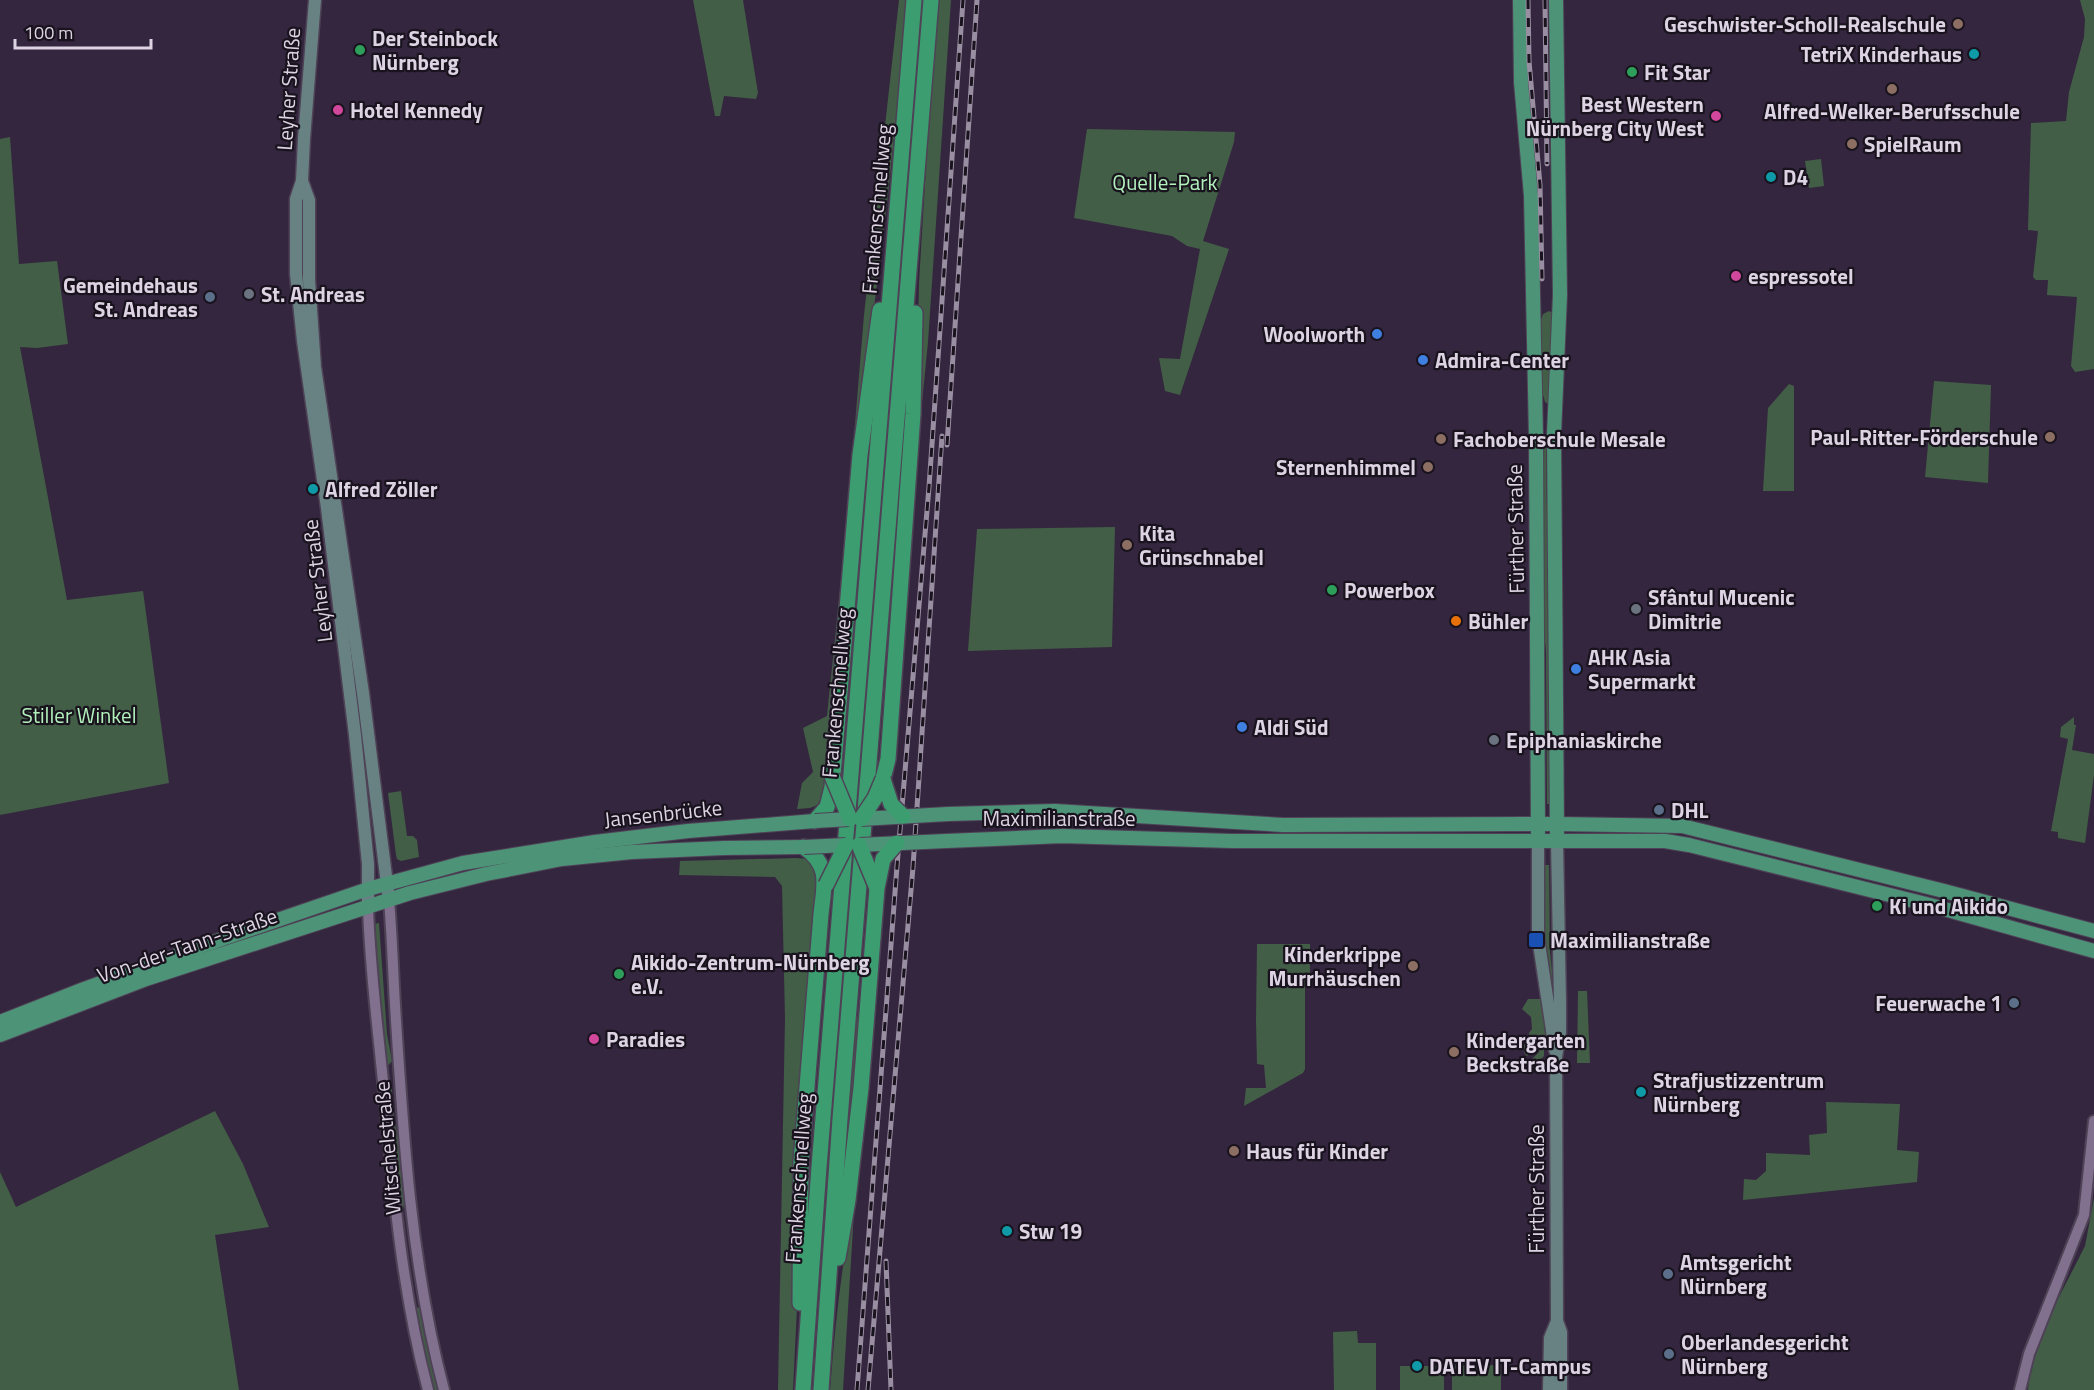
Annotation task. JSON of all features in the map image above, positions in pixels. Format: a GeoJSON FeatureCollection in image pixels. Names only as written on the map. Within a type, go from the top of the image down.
{"type":"FeatureCollection","features":[{"type":"Feature","properties":{"kind":"highway","name":"Frankenschnellweg"},"geometry":{"type":"LineString","coordinates":[[803,1390],[914,0]]}},
{"type":"Feature","properties":{"kind":"highway","name":"Frankenschnellweg"},"geometry":{"type":"LineString","coordinates":[[820,1390],[931,0]]}},
{"type":"Feature","properties":{"kind":"highway"},"geometry":{"type":"LineString","coordinates":[[815,821],[829,801],[860,455],[879,316],[893,262]]}},
{"type":"Feature","properties":{"kind":"highway"},"geometry":{"type":"LineString","coordinates":[[804,1374],[799,1340],[801,1169],[821,914],[826,885],[875,798],[888,759],[913,414],[915,315],[910,263]]}},
{"type":"Feature","properties":{"kind":"highway"},"geometry":{"type":"LineString","coordinates":[[832,776],[877,888]]}},
{"type":"Feature","properties":{"kind":"highway"},"geometry":{"type":"LineString","coordinates":[[883,779],[891,804],[903,816]]}},
{"type":"Feature","properties":{"kind":"highway"},"geometry":{"type":"LineString","coordinates":[[826,1311],[840,1246],[856,1136],[877,888],[883,859],[897,843]]}},
{"type":"Feature","properties":{"kind":"highway"},"geometry":{"type":"LineString","coordinates":[[804,847],[819,859],[826,885]]}},
{"type":"Feature","properties":{"kind":"main road","name":"Leyher Straße"},"geometry":{"type":"LineString","coordinates":[[315,0],[303,139],[302,181],[296,199],[297,290],[356,735],[368,864],[368,907]]}},
{"type":"Feature","properties":{"kind":"main road","name":"Fürther Straße"},"geometry":{"type":"LineString","coordinates":[[1520,0],[1521,81],[1531,196],[1536,437],[1538,937],[1556,1057]]}},
{"type":"Feature","properties":{"kind":"main road","name":"Fürther Straße"},"geometry":{"type":"LineString","coordinates":[[1556,0],[1560,288],[1554,434],[1560,1003],[1560,1032],[1556,1057],[1557,1321],[1561,1332],[1562,1390]]}},
{"type":"Feature","properties":{"kind":"main road","name":"Leyher Straße"},"geometry":{"type":"LineString","coordinates":[[302,181],[309,200],[309,280],[315,367],[363,693],[389,900]]}},
{"type":"Feature","properties":{"kind":"main road","name":"Maximilianstraße"},"geometry":{"type":"LineString","coordinates":[[948,814],[1064,812],[1283,825],[1650,824],[1696,828],[2094,931]]}},
{"type":"Feature","properties":{"kind":"main road","name":"Jansenbrücke"},"geometry":{"type":"LineString","coordinates":[[387,884],[477,860],[596,849],[804,847],[903,816],[948,814]]}},
{"type":"Feature","properties":{"kind":"main road","name":"Jansenbrücke"},"geometry":{"type":"LineString","coordinates":[[389,900],[440,885],[596,849],[704,829],[815,821],[897,843],[946,841]]}},
{"type":"Feature","properties":{"kind":"main road","name":"Maximilianstraße"},"geometry":{"type":"LineString","coordinates":[[946,841],[1062,836],[1232,841],[1658,841],[1681,843],[1930,905],[2094,951]]}},
{"type":"Feature","properties":{"kind":"main road","name":"Von-der-Tann-Straße"},"geometry":{"type":"LineString","coordinates":[[0,1022],[142,967],[387,884]]}},
{"type":"Feature","properties":{"kind":"main road","name":"Von-der-Tann-Straße"},"geometry":{"type":"LineString","coordinates":[[0,1035],[146,979],[389,900]]}},
{"type":"Feature","properties":{"kind":"main road","name":"Fürther Straße"},"geometry":{"type":"LineString","coordinates":[[1549,1390],[1550,1338],[1557,1321]]}},
{"type":"Feature","properties":{"kind":"street","name":"Witschelstraße"},"geometry":{"type":"LineString","coordinates":[[389,900],[400,1073],[419,1266],[430,1330],[444,1390]]}},
{"type":"Feature","properties":{"kind":"street","name":"Witschelstraße"},"geometry":{"type":"LineString","coordinates":[[368,907],[382,1073],[404,1279],[428,1390]]}},
{"type":"Feature","properties":{"kind":"street"},"geometry":{"type":"LineString","coordinates":[[382,1073],[400,1073]]}},
{"type":"Feature","properties":{"kind":"street"},"geometry":{"type":"LineString","coordinates":[[2020,1390],[2029,1354],[2084,1215],[2094,1121]]}},
{"type":"Feature","properties":{"kind":"green space"},"geometry":{"type":"Polygon","coordinates":[[[693,0],[743,0],[758,93],[756,99],[724,96],[720,116],[715,116],[693,0]]]}},
{"type":"Feature","properties":{"kind":"green space"},"geometry":{"type":"Polygon","coordinates":[[[899,0],[908,0],[888,195],[853,477],[824,787],[821,799],[816,805],[797,809],[802,783],[813,772],[803,728],[827,716],[847,521],[864,315],[899,0]]]}},
{"type":"Feature","properties":{"kind":"green space"},"geometry":{"type":"Polygon","coordinates":[[[936,0],[951,0],[928,342],[915,474],[919,283],[936,0]]]}},
{"type":"Feature","properties":{"kind":"green space"},"geometry":{"type":"Polygon","coordinates":[[[2080,0],[2094,0],[2094,369],[2075,372],[2071,366],[2077,297],[2047,295],[2048,280],[2036,280],[2033,277],[2038,231],[2028,230],[2031,123],[2066,121],[2069,92],[2084,37],[2085,19],[2080,0]]]}},
{"type":"Feature","properties":{"kind":"green space","name":"Quelle-Park"},"geometry":{"type":"Polygon","coordinates":[[[1087,129],[1235,132],[1234,142],[1203,241],[1229,249],[1180,395],[1165,391],[1159,358],[1180,359],[1200,249],[1187,246],[1172,236],[1074,218],[1087,129]]]}},
{"type":"Feature","properties":{"kind":"green space","name":"Stiller Winkel"},"geometry":{"type":"Polygon","coordinates":[[[10,137],[19,264],[57,261],[68,344],[37,348],[20,347],[67,600],[143,591],[169,783],[0,815],[0,139],[10,137]]]}},
{"type":"Feature","properties":{"kind":"green space"},"geometry":{"type":"Polygon","coordinates":[[[1821,159],[1824,186],[1809,188],[1805,161],[1821,159]]]}},
{"type":"Feature","properties":{"kind":"green space"},"geometry":{"type":"Polygon","coordinates":[[[1549,311],[1553,313],[1550,404],[1548,404],[1545,402],[1542,391],[1540,323],[1543,314],[1549,311]]]}},
{"type":"Feature","properties":{"kind":"green space"},"geometry":{"type":"Polygon","coordinates":[[[1934,381],[1991,385],[1988,483],[1925,477],[1934,381]]]}},
{"type":"Feature","properties":{"kind":"green space"},"geometry":{"type":"Polygon","coordinates":[[[1789,384],[1794,386],[1794,491],[1763,491],[1768,408],[1789,384]]]}},
{"type":"Feature","properties":{"kind":"green space"},"geometry":{"type":"Polygon","coordinates":[[[1540,437],[1546,437],[1553,804],[1547,804],[1546,653],[1541,592],[1540,437]]]}},
{"type":"Feature","properties":{"kind":"green space"},"geometry":{"type":"Polygon","coordinates":[[[1115,527],[1112,647],[968,651],[977,529],[1115,527]]]}},
{"type":"Feature","properties":{"kind":"green space"},"geometry":{"type":"Polygon","coordinates":[[[2074,717],[2074,725],[2076,725],[2072,750],[2094,754],[2094,775],[2085,843],[2058,838],[2058,832],[2051,831],[2068,739],[2060,737],[2061,727],[2074,717]]]}},
{"type":"Feature","properties":{"kind":"green space"},"geometry":{"type":"Polygon","coordinates":[[[401,791],[407,836],[413,836],[417,840],[419,857],[401,861],[396,855],[388,793],[401,791]]]}},
{"type":"Feature","properties":{"kind":"green space"},"geometry":{"type":"Polygon","coordinates":[[[808,859],[818,875],[793,1390],[778,1390],[785,1018],[782,886],[775,877],[679,875],[680,861],[808,859]]]}},
{"type":"Feature","properties":{"kind":"green space"},"geometry":{"type":"Polygon","coordinates":[[[1541,865],[1549,865],[1550,952],[1555,997],[1553,999],[1542,939],[1541,865]]]}},
{"type":"Feature","properties":{"kind":"green space"},"geometry":{"type":"Polygon","coordinates":[[[379,923],[387,1034],[392,1061],[387,1067],[375,958],[374,924],[379,923]]]}},
{"type":"Feature","properties":{"kind":"green space"},"geometry":{"type":"Polygon","coordinates":[[[1257,944],[1310,944],[1310,974],[1305,975],[1305,1069],[1303,1073],[1244,1106],[1246,1088],[1266,1088],[1264,1065],[1257,1064],[1257,944]]]}},
{"type":"Feature","properties":{"kind":"green space"},"geometry":{"type":"Polygon","coordinates":[[[1578,991],[1587,991],[1590,1063],[1577,1063],[1578,991]]]}},
{"type":"Feature","properties":{"kind":"green space"},"geometry":{"type":"Polygon","coordinates":[[[1528,999],[1541,999],[1547,1048],[1544,1050],[1544,1056],[1538,1062],[1531,1060],[1539,1052],[1540,1038],[1534,1038],[1533,1050],[1527,1056],[1524,1053],[1524,1045],[1529,1040],[1529,1033],[1532,1029],[1531,1017],[1522,1009],[1528,999]]]}},
{"type":"Feature","properties":{"kind":"green space"},"geometry":{"type":"Polygon","coordinates":[[[860,1006],[856,1065],[842,1202],[851,1043],[860,1006]]]}},
{"type":"Feature","properties":{"kind":"green space"},"geometry":{"type":"Polygon","coordinates":[[[389,1077],[405,1181],[402,1213],[400,1212],[387,1078],[389,1077]]]}},
{"type":"Feature","properties":{"kind":"green space"},"geometry":{"type":"Polygon","coordinates":[[[1826,1102],[1900,1104],[1897,1150],[1919,1152],[1917,1182],[1743,1200],[1744,1179],[1756,1180],[1766,1171],[1766,1153],[1810,1155],[1809,1135],[1827,1133],[1826,1102]]]}},
{"type":"Feature","properties":{"kind":"green space"},"geometry":{"type":"Polygon","coordinates":[[[215,1111],[243,1164],[269,1227],[215,1235],[239,1390],[0,1390],[0,1172],[16,1207],[215,1111]]]}},
{"type":"Feature","properties":{"kind":"green space"},"geometry":{"type":"Polygon","coordinates":[[[855,1196],[843,1390],[830,1390],[846,1244],[855,1196]]]}},
{"type":"Feature","properties":{"kind":"green space"},"geometry":{"type":"Polygon","coordinates":[[[2094,1198],[2094,1390],[2028,1390],[2031,1361],[2058,1299],[2085,1246],[2094,1198]]]}},
{"type":"Feature","properties":{"kind":"green space"},"geometry":{"type":"Polygon","coordinates":[[[415,1307],[420,1308],[439,1390],[432,1390],[415,1307]]]}},
{"type":"Feature","properties":{"kind":"green space"},"geometry":{"type":"Polygon","coordinates":[[[1357,1331],[1358,1343],[1376,1343],[1376,1390],[1334,1390],[1333,1332],[1357,1331]]]}},
{"type":"Feature","properties":{"kind":"green space"},"geometry":{"type":"Polygon","coordinates":[[[1501,1365],[1501,1390],[1452,1390],[1452,1366],[1501,1365]]]}},
{"type":"Feature","properties":{"kind":"green space"},"geometry":{"type":"Polygon","coordinates":[[[1400,1366],[1444,1366],[1444,1390],[1400,1390],[1400,1366]]]}},
{"type":"Feature","properties":{"kind":"railway"},"geometry":{"type":"LineString","coordinates":[[857,1390],[929,487],[963,0]]}},
{"type":"Feature","properties":{"kind":"railway"},"geometry":{"type":"LineString","coordinates":[[947,445],[977,0]]}},
{"type":"Feature","properties":{"kind":"railway"},"geometry":{"type":"LineString","coordinates":[[1528,0],[1529,61],[1540,185],[1542,279]]}},
{"type":"Feature","properties":{"kind":"railway"},"geometry":{"type":"LineString","coordinates":[[1545,0],[1547,164]]}},
{"type":"Feature","properties":{"kind":"railway"},"geometry":{"type":"LineString","coordinates":[[868,1390],[913,867],[942,436]]}},
{"type":"Feature","properties":{"kind":"railway"},"geometry":{"type":"LineString","coordinates":[[886,1261],[891,1390]]}},
{"type":"Feature","properties":{"kind":"place","name":"Geschwister-Scholl-Realschule"},"geometry":{"type":"Point","coordinates":[1958,24]}},
{"type":"Feature","properties":{"kind":"place","name":"Der Steinbock Nürnberg"},"geometry":{"type":"Point","coordinates":[360,50]}},
{"type":"Feature","properties":{"kind":"place","name":"TetriX Kinderhaus"},"geometry":{"type":"Point","coordinates":[1974,54]}},
{"type":"Feature","properties":{"kind":"place","name":"Fit Star"},"geometry":{"type":"Point","coordinates":[1632,72]}},
{"type":"Feature","properties":{"kind":"place","name":"Alfred-Welker-Berufsschule"},"geometry":{"type":"Point","coordinates":[1892,89]}},
{"type":"Feature","properties":{"kind":"place","name":"Hotel Kennedy"},"geometry":{"type":"Point","coordinates":[338,110]}},
{"type":"Feature","properties":{"kind":"place","name":"Best Western Nürnberg City West"},"geometry":{"type":"Point","coordinates":[1716,116]}},
{"type":"Feature","properties":{"kind":"place","name":"SpielRaum"},"geometry":{"type":"Point","coordinates":[1852,144]}},
{"type":"Feature","properties":{"kind":"place","name":"D4"},"geometry":{"type":"Point","coordinates":[1771,177]}},
{"type":"Feature","properties":{"kind":"place","name":"espressotel"},"geometry":{"type":"Point","coordinates":[1736,276]}},
{"type":"Feature","properties":{"kind":"place","name":"St. Andreas"},"geometry":{"type":"Point","coordinates":[249,294]}},
{"type":"Feature","properties":{"kind":"place","name":"Gemeindehaus St. Andreas"},"geometry":{"type":"Point","coordinates":[210,297]}},
{"type":"Feature","properties":{"kind":"place","name":"Woolworth"},"geometry":{"type":"Point","coordinates":[1377,334]}},
{"type":"Feature","properties":{"kind":"place","name":"Admira-Center"},"geometry":{"type":"Point","coordinates":[1423,360]}},
{"type":"Feature","properties":{"kind":"place","name":"Paul-Ritter-Förderschule"},"geometry":{"type":"Point","coordinates":[2050,437]}},
{"type":"Feature","properties":{"kind":"place","name":"Fachoberschule Mesale"},"geometry":{"type":"Point","coordinates":[1441,439]}},
{"type":"Feature","properties":{"kind":"place","name":"Sternenhimmel"},"geometry":{"type":"Point","coordinates":[1428,467]}},
{"type":"Feature","properties":{"kind":"place","name":"Alfred Zöller"},"geometry":{"type":"Point","coordinates":[313,489]}},
{"type":"Feature","properties":{"kind":"place","name":"Kita Grünschnabel"},"geometry":{"type":"Point","coordinates":[1127,545]}},
{"type":"Feature","properties":{"kind":"place","name":"Powerbox"},"geometry":{"type":"Point","coordinates":[1332,590]}},
{"type":"Feature","properties":{"kind":"place","name":"Sfântul Mucenic Dimitrie"},"geometry":{"type":"Point","coordinates":[1636,609]}},
{"type":"Feature","properties":{"kind":"place","name":"Bühler"},"geometry":{"type":"Point","coordinates":[1456,621]}},
{"type":"Feature","properties":{"kind":"place","name":"AHK Asia Supermarkt"},"geometry":{"type":"Point","coordinates":[1576,669]}},
{"type":"Feature","properties":{"kind":"place","name":"Aldi Süd"},"geometry":{"type":"Point","coordinates":[1242,727]}},
{"type":"Feature","properties":{"kind":"place","name":"Epiphaniaskirche"},"geometry":{"type":"Point","coordinates":[1494,740]}},
{"type":"Feature","properties":{"kind":"place","name":"DHL"},"geometry":{"type":"Point","coordinates":[1659,810]}},
{"type":"Feature","properties":{"kind":"place","name":"Ki und Aikido"},"geometry":{"type":"Point","coordinates":[1877,906]}},
{"type":"Feature","properties":{"kind":"place","name":"Maximilianstraße"},"geometry":{"type":"Point","coordinates":[1536,940]}},
{"type":"Feature","properties":{"kind":"place","name":"Kinderkrippe Murrhäuschen"},"geometry":{"type":"Point","coordinates":[1413,966]}},
{"type":"Feature","properties":{"kind":"place","name":"Aikido-Zentrum-Nürnberg e.V."},"geometry":{"type":"Point","coordinates":[619,974]}},
{"type":"Feature","properties":{"kind":"place","name":"Feuerwache 1"},"geometry":{"type":"Point","coordinates":[2014,1003]}},
{"type":"Feature","properties":{"kind":"place","name":"Paradies"},"geometry":{"type":"Point","coordinates":[594,1039]}},
{"type":"Feature","properties":{"kind":"place","name":"Kindergarten Beckstraße"},"geometry":{"type":"Point","coordinates":[1454,1052]}},
{"type":"Feature","properties":{"kind":"place","name":"Strafjustizzentrum Nürnberg"},"geometry":{"type":"Point","coordinates":[1641,1092]}},
{"type":"Feature","properties":{"kind":"place","name":"Haus für Kinder"},"geometry":{"type":"Point","coordinates":[1234,1151]}},
{"type":"Feature","properties":{"kind":"place","name":"Stw 19"},"geometry":{"type":"Point","coordinates":[1007,1231]}},
{"type":"Feature","properties":{"kind":"place","name":"Amtsgericht Nürnberg"},"geometry":{"type":"Point","coordinates":[1668,1274]}},
{"type":"Feature","properties":{"kind":"place","name":"Oberlandesgericht Nürnberg"},"geometry":{"type":"Point","coordinates":[1669,1354]}},
{"type":"Feature","properties":{"kind":"place","name":"DATEV IT-Campus"},"geometry":{"type":"Point","coordinates":[1417,1366]}}]}
